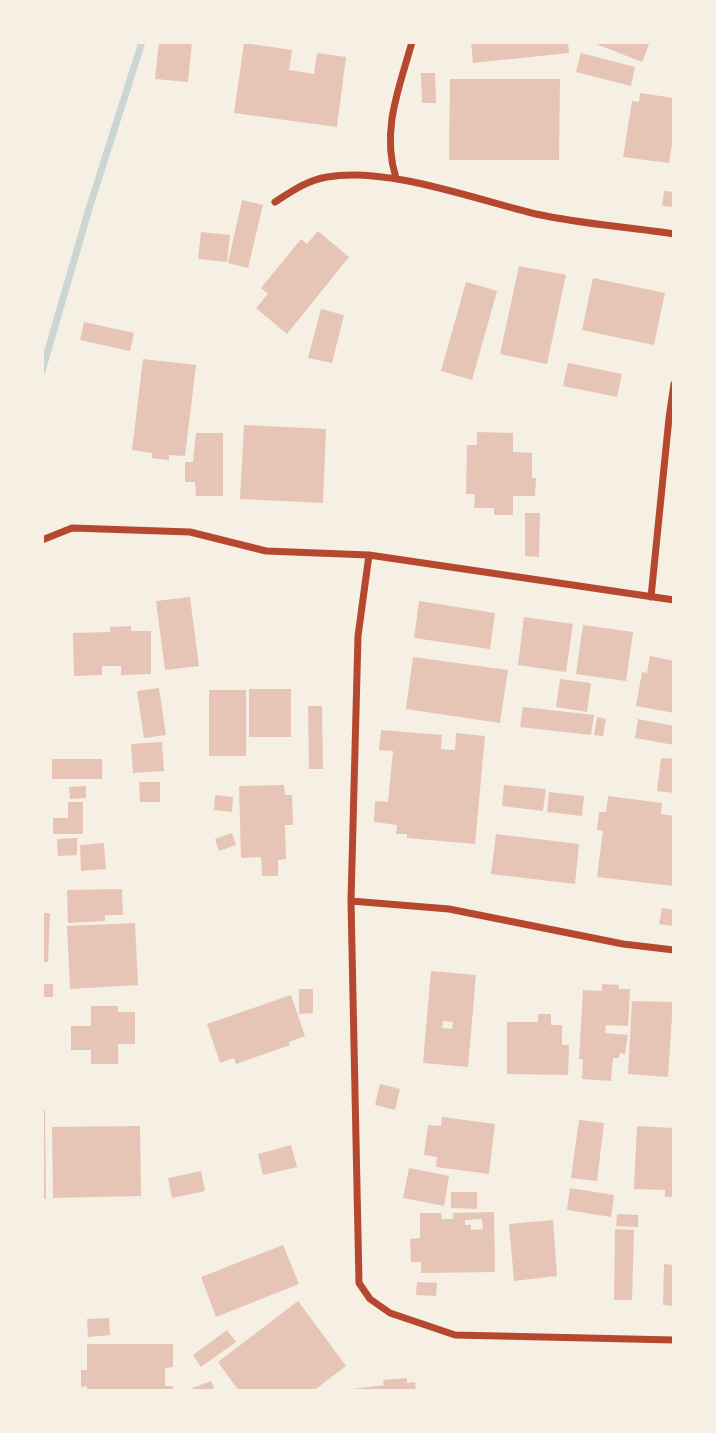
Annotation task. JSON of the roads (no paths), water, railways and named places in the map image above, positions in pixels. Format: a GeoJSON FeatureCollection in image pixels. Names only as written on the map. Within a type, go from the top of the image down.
{"type":"FeatureCollection","features":[{"type":"Feature","properties":{"kind":"street"},"geometry":{"type":"LineString","coordinates":[[396,178],[391,160],[390,123],[412,42]]}},
{"type":"Feature","properties":{"kind":"street"},"geometry":{"type":"LineString","coordinates":[[275,202],[304,184],[327,177],[396,178],[539,215],[674,234]]}},
{"type":"Feature","properties":{"kind":"street"},"geometry":{"type":"LineString","coordinates":[[651,597],[674,384]]}},
{"type":"Feature","properties":{"kind":"street"},"geometry":{"type":"LineString","coordinates":[[42,540],[72,528],[162,530],[190,533],[266,551],[369,555],[674,600]]}},
{"type":"Feature","properties":{"kind":"street"},"geometry":{"type":"LineString","coordinates":[[369,555],[358,636],[351,901],[359,1283],[370,1299],[390,1313],[455,1335],[674,1340]]}},
{"type":"Feature","properties":{"kind":"street"},"geometry":{"type":"LineString","coordinates":[[351,901],[450,909],[623,944],[674,950]]}},
{"type":"Feature","properties":{"kind":"waterway"},"geometry":{"type":"LineString","coordinates":[[42,371],[88,212],[142,42]]}}]}
